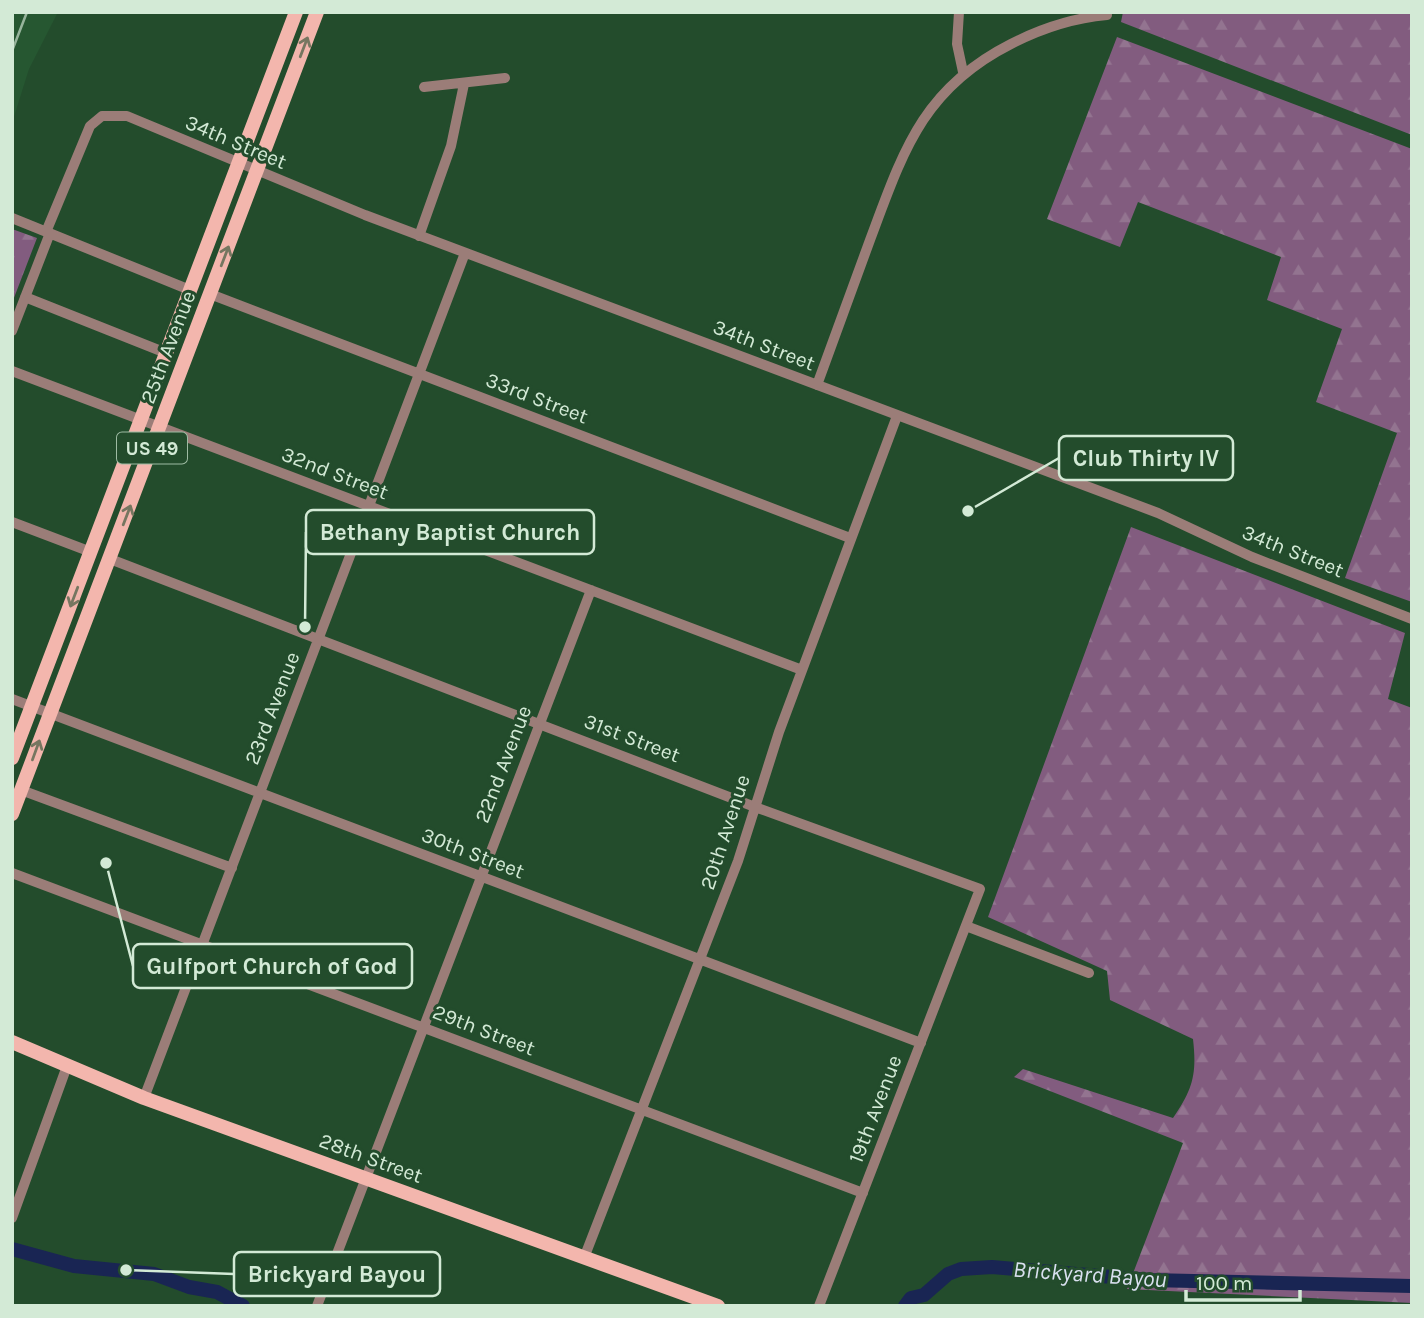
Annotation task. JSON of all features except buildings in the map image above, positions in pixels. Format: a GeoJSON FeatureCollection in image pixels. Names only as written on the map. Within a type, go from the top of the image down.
{"type":"FeatureCollection","features":[{"type":"Feature","properties":{"kind":"main road","name":"25th Avenue"},"geometry":{"type":"LineString","coordinates":[[12,758],[296,12]]}},
{"type":"Feature","properties":{"kind":"main road","name":"25th Avenue"},"geometry":{"type":"LineString","coordinates":[[12,814],[317,12]]}},
{"type":"Feature","properties":{"kind":"main road","name":"28th Street"},"geometry":{"type":"LineString","coordinates":[[12,1042],[144,1098],[718,1306]]}},
{"type":"Feature","properties":{"kind":"street"},"geometry":{"type":"LineString","coordinates":[[959,12],[957,44],[963,72]]}},
{"type":"Feature","properties":{"kind":"street"},"geometry":{"type":"LineString","coordinates":[[817,385],[895,172],[930,109],[963,72],[1027,36],[1067,20],[1107,15]]}},
{"type":"Feature","properties":{"kind":"street"},"geometry":{"type":"LineString","coordinates":[[424,87],[505,78]]}},
{"type":"Feature","properties":{"kind":"street"},"geometry":{"type":"LineString","coordinates":[[419,236],[451,146],[464,84]]}},
{"type":"Feature","properties":{"kind":"street","name":"34th Street"},"geometry":{"type":"LineString","coordinates":[[48,232],[85,133],[102,116],[127,116],[238,165],[419,236],[1158,513],[1252,556],[1412,619]]}},
{"type":"Feature","properties":{"kind":"street"},"geometry":{"type":"LineString","coordinates":[[12,218],[190,290]]}},
{"type":"Feature","properties":{"kind":"street"},"geometry":{"type":"LineString","coordinates":[[12,331],[48,232]]}},
{"type":"Feature","properties":{"kind":"street","name":"23rd Avenue"},"geometry":{"type":"LineString","coordinates":[[144,1098],[465,253]]}},
{"type":"Feature","properties":{"kind":"street","name":"33rd Street"},"geometry":{"type":"LineString","coordinates":[[210,294],[850,538]]}},
{"type":"Feature","properties":{"kind":"street"},"geometry":{"type":"LineString","coordinates":[[25,297],[166,354]]}},
{"type":"Feature","properties":{"kind":"street","name":"32nd Street"},"geometry":{"type":"LineString","coordinates":[[12,371],[802,670]]}},
{"type":"Feature","properties":{"kind":"street","name":"20th Avenue"},"geometry":{"type":"LineString","coordinates":[[584,1258],[700,959],[802,670],[897,416]]}},
{"type":"Feature","properties":{"kind":"street"},"geometry":{"type":"LineString","coordinates":[[12,522],[91,552]]}},
{"type":"Feature","properties":{"kind":"street","name":"31st Street"},"geometry":{"type":"LineString","coordinates":[[110,559],[755,807],[980,889],[966,926]]}},
{"type":"Feature","properties":{"kind":"street","name":"22nd Avenue"},"geometry":{"type":"LineString","coordinates":[[317,1306],[591,590]]}},
{"type":"Feature","properties":{"kind":"street","name":"30th Street"},"geometry":{"type":"LineString","coordinates":[[12,699],[921,1043]]}},
{"type":"Feature","properties":{"kind":"street"},"geometry":{"type":"LineString","coordinates":[[21,790],[232,868]]}},
{"type":"Feature","properties":{"kind":"street","name":"29th Street"},"geometry":{"type":"LineString","coordinates":[[12,873],[863,1193]]}},
{"type":"Feature","properties":{"kind":"street"},"geometry":{"type":"LineString","coordinates":[[966,926],[1089,973]]}},
{"type":"Feature","properties":{"kind":"street","name":"19th Avenue"},"geometry":{"type":"LineString","coordinates":[[819,1306],[966,926]]}},
{"type":"Feature","properties":{"kind":"street"},"geometry":{"type":"LineString","coordinates":[[12,1218],[67,1066]]}},
{"type":"Feature","properties":{"kind":"shaded area"},"geometry":{"type":"Polygon","coordinates":[[[12,12],[58,12],[29,69],[12,123],[12,12]]]}},
{"type":"Feature","properties":{"kind":"green space"},"geometry":{"type":"Polygon","coordinates":[[[1123,12],[1412,12],[1412,135],[1121,22],[1123,12]]]}},
{"type":"Feature","properties":{"kind":"green space"},"geometry":{"type":"Polygon","coordinates":[[[1117,37],[1412,149],[1412,602],[1345,578],[1397,433],[1316,402],[1342,329],[1267,300],[1281,257],[1138,202],[1120,247],[1047,219],[1117,37]]]}},
{"type":"Feature","properties":{"kind":"green space"},"geometry":{"type":"Polygon","coordinates":[[[12,229],[37,238],[12,303],[12,229]]]}},
{"type":"Feature","properties":{"kind":"green space"},"geometry":{"type":"Polygon","coordinates":[[[1131,527],[1405,633],[1388,699],[1412,708],[1412,1303],[1127,1289],[1183,1143],[1014,1077],[1023,1069],[1173,1118],[1185,1098],[1194,1072],[1193,1039],[1110,1000],[1107,971],[988,917],[1131,527]]]}},
{"type":"Feature","properties":{"kind":"waterway","name":"Brickyard Bayou"},"geometry":{"type":"LineString","coordinates":[[12,1249],[74,1266],[154,1274],[189,1287],[217,1292],[243,1306]]}},
{"type":"Feature","properties":{"kind":"waterway","name":"Brickyard Bayou"},"geometry":{"type":"LineString","coordinates":[[905,1306],[911,1298],[924,1295],[948,1274],[961,1269],[992,1267],[1149,1280],[1412,1286]]}},
{"type":"Feature","properties":{"kind":"railway"},"geometry":{"type":"LineString","coordinates":[[12,51],[27,12]]}},
{"type":"Feature","properties":{"kind":"place","name":"Club Thirty IV"},"geometry":{"type":"Point","coordinates":[968,511]}},
{"type":"Feature","properties":{"kind":"place","name":"Bethany Baptist Church"},"geometry":{"type":"Point","coordinates":[305,627]}},
{"type":"Feature","properties":{"kind":"place","name":"Gulfport Church of God"},"geometry":{"type":"Point","coordinates":[106,863]}},
{"type":"Feature","properties":{"kind":"place","name":"Brickyard Bayou"},"geometry":{"type":"Point","coordinates":[126,1270]}}]}
